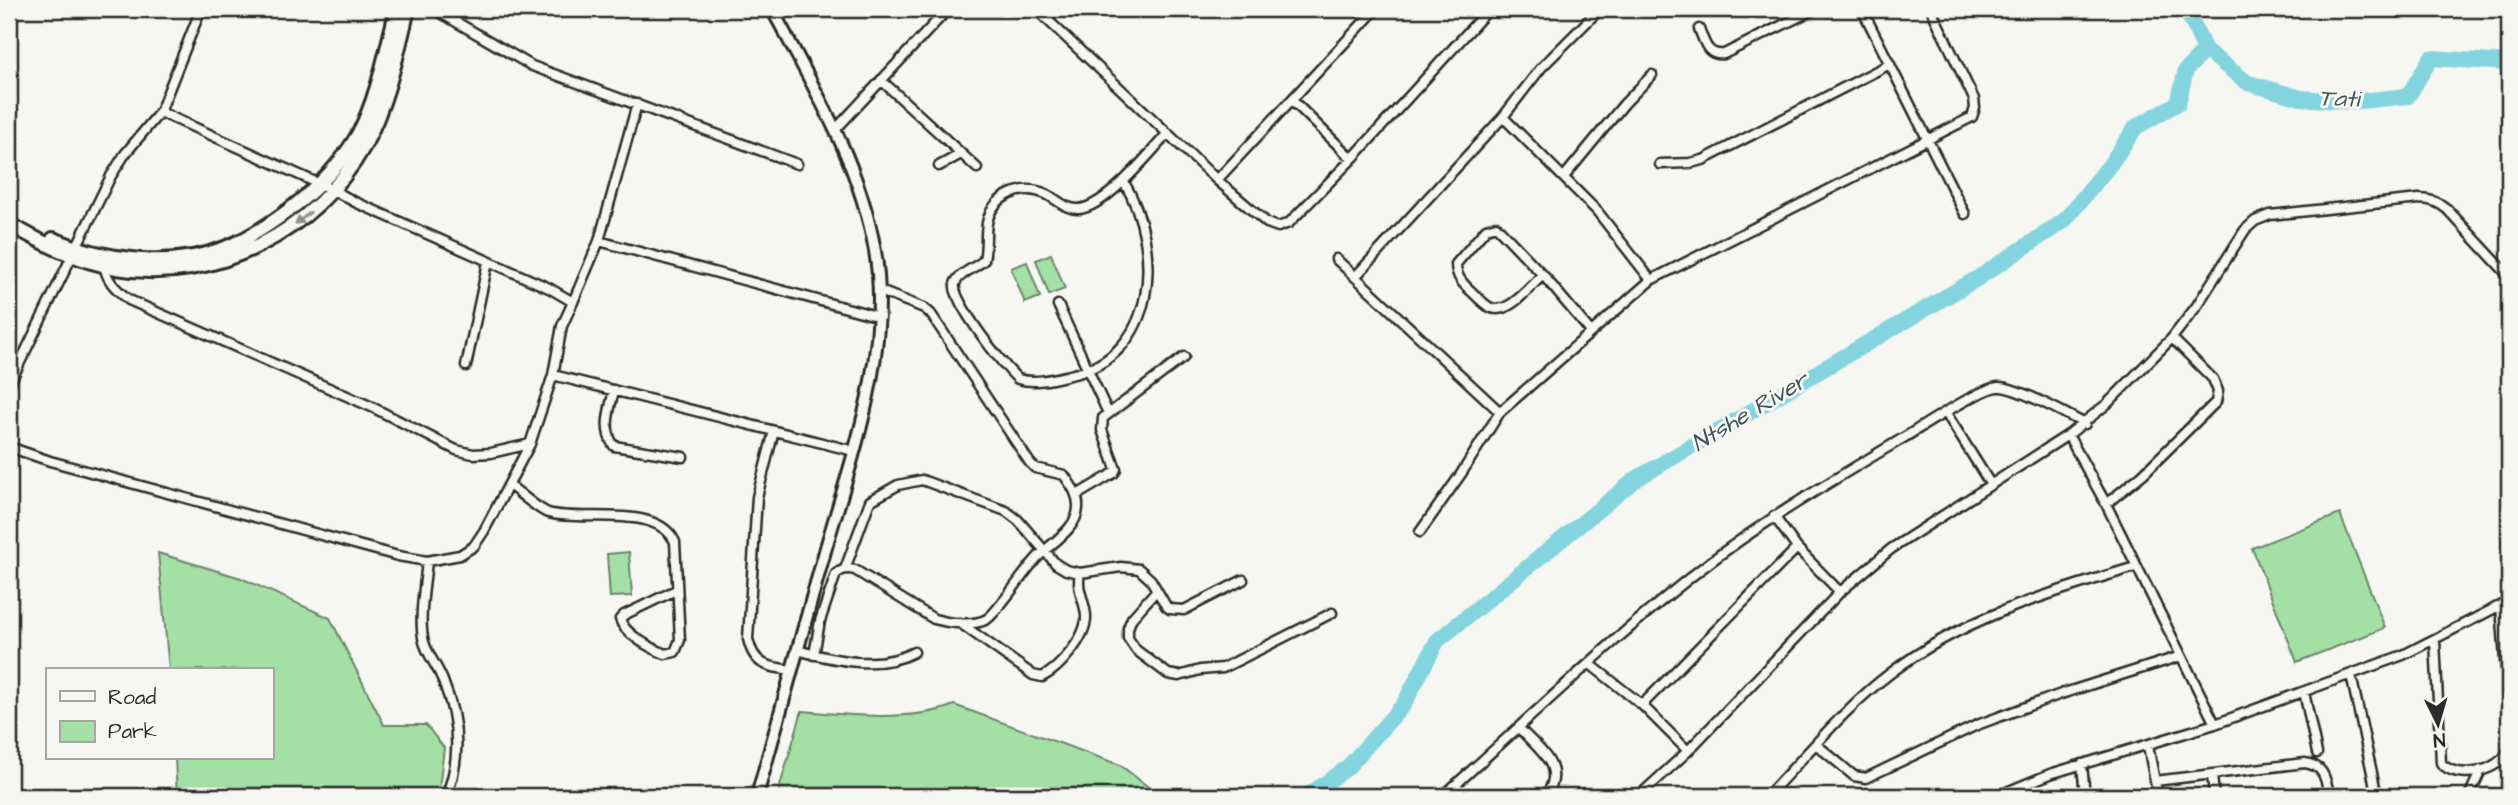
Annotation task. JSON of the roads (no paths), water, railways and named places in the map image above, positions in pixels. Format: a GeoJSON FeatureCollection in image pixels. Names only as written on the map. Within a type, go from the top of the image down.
{"type":"FeatureCollection","features":[{"type":"Feature","properties":{"kind":"main road"},"geometry":{"type":"LineString","coordinates":[[104,260],[160,260],[204,255],[225,248],[271,224],[320,184],[344,156],[360,131],[378,82],[397,9]]}},
{"type":"Feature","properties":{"kind":"main road"},"geometry":{"type":"LineString","coordinates":[[9,224],[74,252],[133,270],[163,271],[187,268],[229,258],[279,236],[333,190],[363,147],[380,111],[408,9]]}},
{"type":"Feature","properties":{"kind":"main road"},"geometry":{"type":"LineString","coordinates":[[9,218],[74,252]]}},
{"type":"Feature","properties":{"kind":"street"},"geometry":{"type":"LineString","coordinates":[[9,385],[111,176],[160,111],[201,9]]}},
{"type":"Feature","properties":{"kind":"street"},"geometry":{"type":"LineString","coordinates":[[434,9],[532,66],[797,164]]}},
{"type":"Feature","properties":{"kind":"street"},"geometry":{"type":"LineString","coordinates":[[757,796],[854,451],[872,372],[880,317],[880,291],[870,227],[836,129],[772,9]]}},
{"type":"Feature","properties":{"kind":"street"},"geometry":{"type":"LineString","coordinates":[[836,129],[948,9]]}},
{"type":"Feature","properties":{"kind":"street"},"geometry":{"type":"LineString","coordinates":[[1036,9],[1217,180],[1267,223],[1278,227],[1289,223],[1352,159],[1489,9]]}},
{"type":"Feature","properties":{"kind":"street"},"geometry":{"type":"LineString","coordinates":[[1047,18],[1057,9]]}},
{"type":"Feature","properties":{"kind":"street"},"geometry":{"type":"LineString","coordinates":[[1217,180],[1376,9]]}},
{"type":"Feature","properties":{"kind":"street"},"geometry":{"type":"LineString","coordinates":[[1355,277],[1503,117],[1541,68],[1600,9]]}},
{"type":"Feature","properties":{"kind":"street"},"geometry":{"type":"LineString","coordinates":[[1699,29],[1709,52],[1724,54],[1815,9]]}},
{"type":"Feature","properties":{"kind":"street"},"geometry":{"type":"LineString","coordinates":[[1862,9],[1965,214]]}},
{"type":"Feature","properties":{"kind":"street"},"geometry":{"type":"LineString","coordinates":[[1420,531],[1461,474],[1500,412],[1651,280],[1969,120],[1975,107],[1974,99],[1931,9]]}},
{"type":"Feature","properties":{"kind":"street"},"geometry":{"type":"LineString","coordinates":[[1660,164],[1703,160],[1890,64]]}},
{"type":"Feature","properties":{"kind":"street"},"geometry":{"type":"LineString","coordinates":[[1564,177],[1652,75]]}},
{"type":"Feature","properties":{"kind":"street"},"geometry":{"type":"LineString","coordinates":[[881,80],[977,169]]}},
{"type":"Feature","properties":{"kind":"street"},"geometry":{"type":"LineString","coordinates":[[1293,101],[1352,159]]}},
{"type":"Feature","properties":{"kind":"street"},"geometry":{"type":"LineString","coordinates":[[9,447],[50,461],[398,556],[427,561],[460,555],[474,546],[530,444],[553,375],[562,326],[598,241],[637,104]]}},
{"type":"Feature","properties":{"kind":"street"},"geometry":{"type":"LineString","coordinates":[[160,111],[549,288],[573,302]]}},
{"type":"Feature","properties":{"kind":"street"},"geometry":{"type":"LineString","coordinates":[[1503,117],[1597,211],[1651,280]]}},
{"type":"Feature","properties":{"kind":"street"},"geometry":{"type":"LineString","coordinates":[[1124,182],[1141,218],[1148,250],[1149,274],[1144,303],[1136,323],[1121,347],[1087,372],[1038,382],[1018,379],[974,323],[955,293],[954,286],[957,279],[984,260],[987,221],[996,204],[1009,193],[1031,190],[1044,193],[1070,209],[1091,206],[1124,182],[1168,133]]}},
{"type":"Feature","properties":{"kind":"street"},"geometry":{"type":"LineString","coordinates":[[939,166],[961,154]]}},
{"type":"Feature","properties":{"kind":"street"},"geometry":{"type":"LineString","coordinates":[[1639,796],[1688,751],[1840,592],[1891,550],[2085,424],[2172,338],[2207,293],[2245,230],[2255,221],[2270,215],[2419,199],[2435,202],[2447,209],[2509,276]]}},
{"type":"Feature","properties":{"kind":"street"},"geometry":{"type":"LineString","coordinates":[[1543,275],[1508,307],[1498,310],[1487,306],[1464,284],[1457,275],[1455,264],[1486,229],[1496,226],[1543,275],[1591,332]]}},
{"type":"Feature","properties":{"kind":"street"},"geometry":{"type":"LineString","coordinates":[[598,241],[880,317]]}},
{"type":"Feature","properties":{"kind":"street"},"geometry":{"type":"LineString","coordinates":[[1336,259],[1500,412]]}},
{"type":"Feature","properties":{"kind":"street"},"geometry":{"type":"LineString","coordinates":[[104,260],[107,277],[114,288],[129,300],[372,407],[456,450],[473,454],[491,453],[530,444]]}},
{"type":"Feature","properties":{"kind":"street"},"geometry":{"type":"LineString","coordinates":[[466,366],[488,262]]}},
{"type":"Feature","properties":{"kind":"street"},"geometry":{"type":"LineString","coordinates":[[814,654],[820,621],[836,574],[845,569],[855,570],[934,619],[959,623],[986,619],[1045,549],[1071,526],[1078,508],[1077,495],[1063,475],[1035,468],[1030,463],[931,314],[924,308],[880,291]]}},
{"type":"Feature","properties":{"kind":"street"},"geometry":{"type":"LineString","coordinates":[[1058,304],[1087,372],[1108,412]]}},
{"type":"Feature","properties":{"kind":"street"},"geometry":{"type":"LineString","coordinates":[[2106,504],[2143,474],[2216,402],[2218,391],[2213,379],[2172,338]]}},
{"type":"Feature","properties":{"kind":"street"},"geometry":{"type":"LineString","coordinates":[[1077,495],[1114,473],[1115,464],[1101,424],[1108,412],[1184,357]]}},
{"type":"Feature","properties":{"kind":"street"},"geometry":{"type":"LineString","coordinates":[[553,375],[854,451]]}},
{"type":"Feature","properties":{"kind":"street"},"geometry":{"type":"LineString","coordinates":[[1443,796],[1653,608],[1774,516],[1945,413],[2001,386],[2042,401],[2085,424]]}},
{"type":"Feature","properties":{"kind":"street"},"geometry":{"type":"LineString","coordinates":[[614,390],[607,424],[614,446],[683,457]]}},
{"type":"Feature","properties":{"kind":"street"},"geometry":{"type":"LineString","coordinates":[[1945,413],[1991,485]]}},
{"type":"Feature","properties":{"kind":"street"},"geometry":{"type":"LineString","coordinates":[[774,431],[757,498],[748,639],[751,651],[763,664],[792,670]]}},
{"type":"Feature","properties":{"kind":"street"},"geometry":{"type":"LineString","coordinates":[[2068,435],[2106,504],[2215,724]]}},
{"type":"Feature","properties":{"kind":"street"},"geometry":{"type":"LineString","coordinates":[[845,569],[870,501],[887,490],[914,480],[922,480],[1006,511],[1018,520],[1056,564],[1066,570],[1080,573],[1121,567],[1139,569],[1151,580],[1166,606],[1177,611],[1243,580]]}},
{"type":"Feature","properties":{"kind":"street"},"geometry":{"type":"LineString","coordinates":[[509,485],[547,513],[647,520],[663,527],[675,542],[679,645],[675,652],[665,654],[637,638],[622,625],[620,619],[676,590]]}},
{"type":"Feature","properties":{"kind":"street"},"geometry":{"type":"LineString","coordinates":[[1774,516],[1797,548],[1840,592]]}},
{"type":"Feature","properties":{"kind":"street"},"geometry":{"type":"LineString","coordinates":[[1642,705],[1797,548]]}},
{"type":"Feature","properties":{"kind":"street"},"geometry":{"type":"LineString","coordinates":[[427,561],[423,640],[443,680],[457,734],[453,769],[446,796]]}},
{"type":"Feature","properties":{"kind":"street"},"geometry":{"type":"LineString","coordinates":[[1767,796],[1860,699],[1892,671],[1949,636],[2002,610],[2135,567]]}},
{"type":"Feature","properties":{"kind":"street"},"geometry":{"type":"LineString","coordinates":[[959,623],[1033,675],[1042,677],[1057,668],[1080,636],[1086,616],[1078,593],[1080,573]]}},
{"type":"Feature","properties":{"kind":"street"},"geometry":{"type":"LineString","coordinates":[[1156,591],[1132,618],[1128,638],[1136,650],[1168,674],[1179,676],[1200,670],[1223,668],[1332,613]]}},
{"type":"Feature","properties":{"kind":"street"},"geometry":{"type":"LineString","coordinates":[[1997,796],[2081,764],[2215,724],[2351,675],[2435,640],[2505,603],[2509,715]]}},
{"type":"Feature","properties":{"kind":"street"},"geometry":{"type":"LineString","coordinates":[[2435,640],[2440,759],[2444,766],[2453,771],[2481,770],[2509,753]]}},
{"type":"Feature","properties":{"kind":"street"},"geometry":{"type":"LineString","coordinates":[[797,650],[884,663],[914,652]]}},
{"type":"Feature","properties":{"kind":"street"},"geometry":{"type":"LineString","coordinates":[[1817,745],[1854,776],[1866,778],[1946,738],[1990,720],[2181,656]]}},
{"type":"Feature","properties":{"kind":"street"},"geometry":{"type":"LineString","coordinates":[[1590,664],[1642,705],[1688,751]]}},
{"type":"Feature","properties":{"kind":"street"},"geometry":{"type":"LineString","coordinates":[[2351,675],[2377,796]]}},
{"type":"Feature","properties":{"kind":"street"},"geometry":{"type":"LineString","coordinates":[[2304,692],[2317,753]]}},
{"type":"Feature","properties":{"kind":"street"},"geometry":{"type":"LineString","coordinates":[[1519,728],[1552,764],[1554,782],[1545,796]]}},
{"type":"Feature","properties":{"kind":"street"},"geometry":{"type":"LineString","coordinates":[[2148,746],[2158,796]]}},
{"type":"Feature","properties":{"kind":"street"},"geometry":{"type":"LineString","coordinates":[[2081,764],[2085,796]]}},
{"type":"Feature","properties":{"kind":"street"},"geometry":{"type":"LineString","coordinates":[[2155,781],[2309,764],[2316,765],[2322,772],[2330,796]]}},
{"type":"Feature","properties":{"kind":"street"},"geometry":{"type":"LineString","coordinates":[[2469,796],[2481,770]]}},
{"type":"Feature","properties":{"kind":"street"},"geometry":{"type":"LineString","coordinates":[[2213,775],[2214,796]]}},
{"type":"Feature","properties":{"kind":"waterway","name":"Tati"},"geometry":{"type":"LineString","coordinates":[[2186,9],[2205,50],[2248,83],[2301,98],[2351,102],[2408,96],[2431,58],[2509,63]]}},
{"type":"Feature","properties":{"kind":"waterway","name":"Ntshe River"},"geometry":{"type":"LineString","coordinates":[[1307,796],[1347,768],[1404,704],[1437,641],[1636,479],[1978,278],[2064,221],[2109,166],[2136,127],[2178,103],[2186,70],[2205,50]]}}]}
